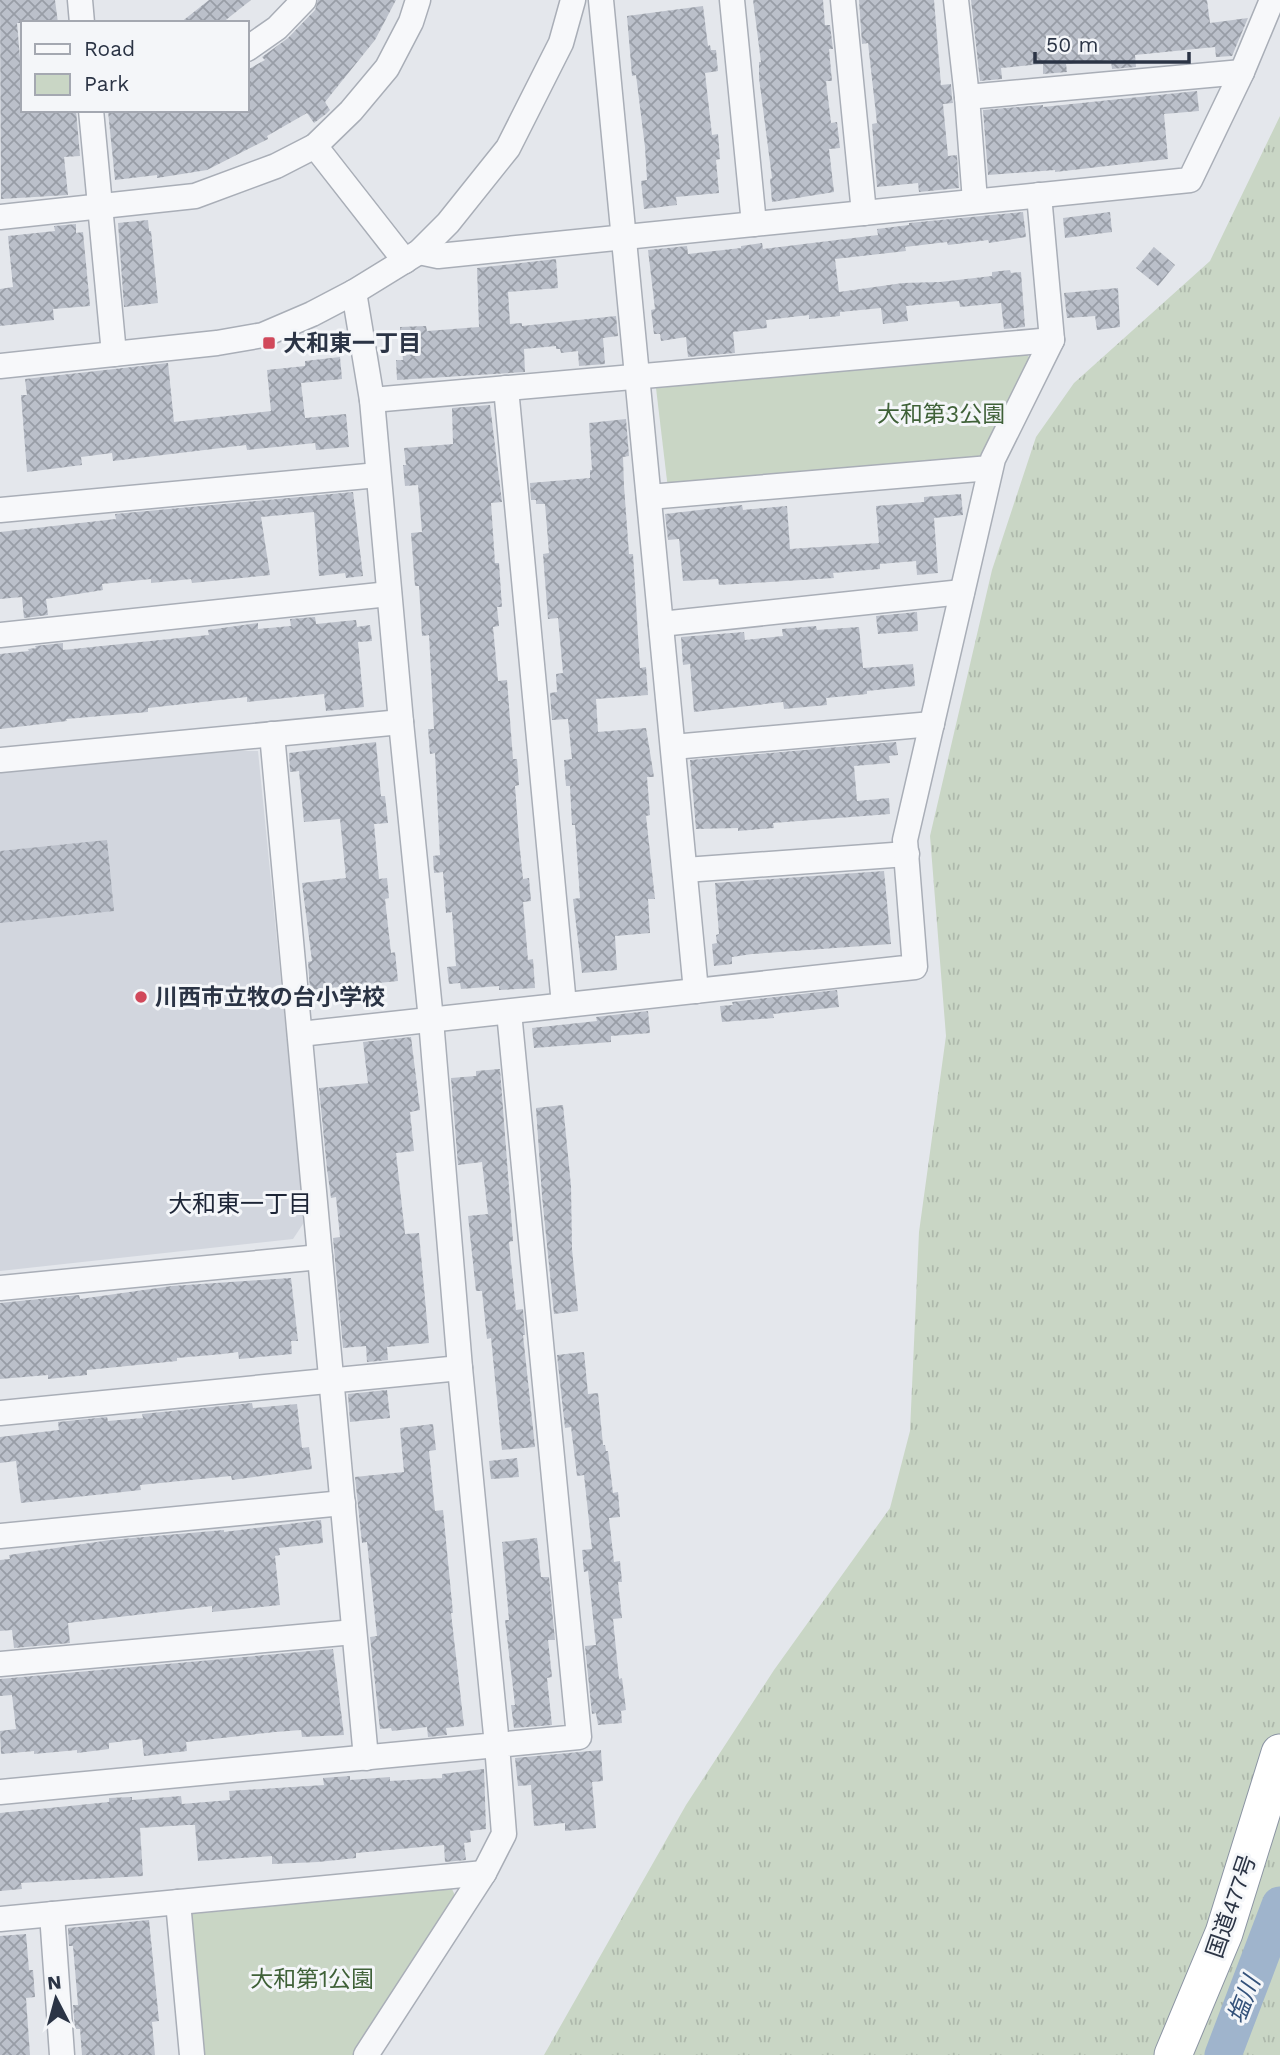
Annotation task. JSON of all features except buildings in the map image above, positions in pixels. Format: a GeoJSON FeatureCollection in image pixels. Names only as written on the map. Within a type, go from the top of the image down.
{"type":"FeatureCollection","features":[{"type":"Feature","properties":{"kind":"highway","name":"国道477号"},"geometry":{"type":"LineString","coordinates":[[1173,2055],[1224,1933],[1280,1753]]}},
{"type":"Feature","properties":{"kind":"street"},"geometry":{"type":"LineString","coordinates":[[80,0],[82,21]]}},
{"type":"Feature","properties":{"kind":"street"},"geometry":{"type":"LineString","coordinates":[[248,48],[278,28],[304,0]]}},
{"type":"Feature","properties":{"kind":"street"},"geometry":{"type":"LineString","coordinates":[[0,217],[195,196],[276,166],[315,146],[351,111],[387,68],[411,22],[418,0]]}},
{"type":"Feature","properties":{"kind":"street"},"geometry":{"type":"LineString","coordinates":[[0,366],[217,343],[262,335],[312,314],[412,257],[448,223],[508,148],[561,43],[573,0]]}},
{"type":"Feature","properties":{"kind":"street"},"geometry":{"type":"LineString","coordinates":[[601,0],[696,991]]}},
{"type":"Feature","properties":{"kind":"street"},"geometry":{"type":"LineString","coordinates":[[732,0],[754,224]]}},
{"type":"Feature","properties":{"kind":"street"},"geometry":{"type":"LineString","coordinates":[[843,0],[864,213]]}},
{"type":"Feature","properties":{"kind":"street"},"geometry":{"type":"LineString","coordinates":[[956,0],[975,201]]}},
{"type":"Feature","properties":{"kind":"street"},"geometry":{"type":"LineString","coordinates":[[412,257],[1190,180],[1242,72],[1272,0]]}},
{"type":"Feature","properties":{"kind":"street"},"geometry":{"type":"LineString","coordinates":[[967,97],[1242,72]]}},
{"type":"Feature","properties":{"kind":"street"},"geometry":{"type":"LineString","coordinates":[[91,112],[114,354]]}},
{"type":"Feature","properties":{"kind":"street"},"geometry":{"type":"LineString","coordinates":[[315,146],[412,257]]}},
{"type":"Feature","properties":{"kind":"street"},"geometry":{"type":"LineString","coordinates":[[300,1034],[915,968],[905,840],[990,468],[1052,340],[1039,195]]}},
{"type":"Feature","properties":{"kind":"street"},"geometry":{"type":"LineString","coordinates":[[354,292],[372,400],[505,1835],[484,1873],[366,2055]]}},
{"type":"Feature","properties":{"kind":"street"},"geometry":{"type":"LineString","coordinates":[[372,400],[1052,340]]}},
{"type":"Feature","properties":{"kind":"street"},"geometry":{"type":"LineString","coordinates":[[506,388],[564,1005]]}},
{"type":"Feature","properties":{"kind":"street"},"geometry":{"type":"LineString","coordinates":[[649,497],[990,468]]}},
{"type":"Feature","properties":{"kind":"street"},"geometry":{"type":"LineString","coordinates":[[0,510],[378,475]]}},
{"type":"Feature","properties":{"kind":"street"},"geometry":{"type":"LineString","coordinates":[[661,624],[962,592]]}},
{"type":"Feature","properties":{"kind":"street"},"geometry":{"type":"LineString","coordinates":[[0,635],[389,594]]}},
{"type":"Feature","properties":{"kind":"street"},"geometry":{"type":"LineString","coordinates":[[0,760],[401,722]]}},
{"type":"Feature","properties":{"kind":"street"},"geometry":{"type":"LineString","coordinates":[[673,747],[932,724]]}},
{"type":"Feature","properties":{"kind":"street"},"geometry":{"type":"LineString","coordinates":[[272,734],[366,1758]]}},
{"type":"Feature","properties":{"kind":"street"},"geometry":{"type":"LineString","coordinates":[[685,870],[906,854]]}},
{"type":"Feature","properties":{"kind":"street"},"geometry":{"type":"LineString","coordinates":[[0,1793],[579,1737],[509,1012]]}},
{"type":"Feature","properties":{"kind":"street"},"geometry":{"type":"LineString","coordinates":[[0,1289],[320,1257]]}},
{"type":"Feature","properties":{"kind":"street"},"geometry":{"type":"LineString","coordinates":[[0,1413],[460,1368]]}},
{"type":"Feature","properties":{"kind":"street"},"geometry":{"type":"LineString","coordinates":[[0,1536],[343,1503]]}},
{"type":"Feature","properties":{"kind":"street"},"geometry":{"type":"LineString","coordinates":[[0,1664],[354,1632]]}},
{"type":"Feature","properties":{"kind":"street"},"geometry":{"type":"LineString","coordinates":[[0,1919],[484,1873]]}},
{"type":"Feature","properties":{"kind":"street"},"geometry":{"type":"LineString","coordinates":[[178,1902],[192,2055]]}},
{"type":"Feature","properties":{"kind":"street"},"geometry":{"type":"LineString","coordinates":[[52,1914],[62,2055]]}},
{"type":"Feature","properties":{"kind":"shaded area","name":"川西市立牧の台小学校"},"geometry":{"type":"Polygon","coordinates":[[[258,751],[305,1221],[293,1239],[0,1271],[0,772],[258,751]]]}},
{"type":"Feature","properties":{"kind":"green space"},"geometry":{"type":"Polygon","coordinates":[[[1280,116],[1280,2055],[544,2055],[686,1805],[774,1670],[890,1508],[910,1431],[919,1232],[946,1036],[930,836],[992,570],[1036,437],[1074,383],[1210,261],[1280,116]]]}},
{"type":"Feature","properties":{"kind":"green space","name":"大和第3公園"},"geometry":{"type":"Polygon","coordinates":[[[1026,354],[1031,359],[978,463],[668,489],[656,388],[1026,354]]]}},
{"type":"Feature","properties":{"kind":"green space","name":"大和第1公園"},"geometry":{"type":"Polygon","coordinates":[[[452,1889],[457,1900],[356,2055],[195,2055],[182,1915],[452,1889]]]}},
{"type":"Feature","properties":{"kind":"waterway","name":"塩川"},"geometry":{"type":"LineString","coordinates":[[1223,2055],[1280,1905]]}},
{"type":"Feature","properties":{"kind":"place","name":"大和東一丁目"},"geometry":{"type":"Point","coordinates":[269,343]}},
{"type":"Feature","properties":{"kind":"place","name":"川西市立牧の台小学校"},"geometry":{"type":"Point","coordinates":[141,997]}},
{"type":"Feature","properties":{"kind":"district","name":"大和東一丁目"},"geometry":{"type":"Point","coordinates":[240,1204]}}]}
